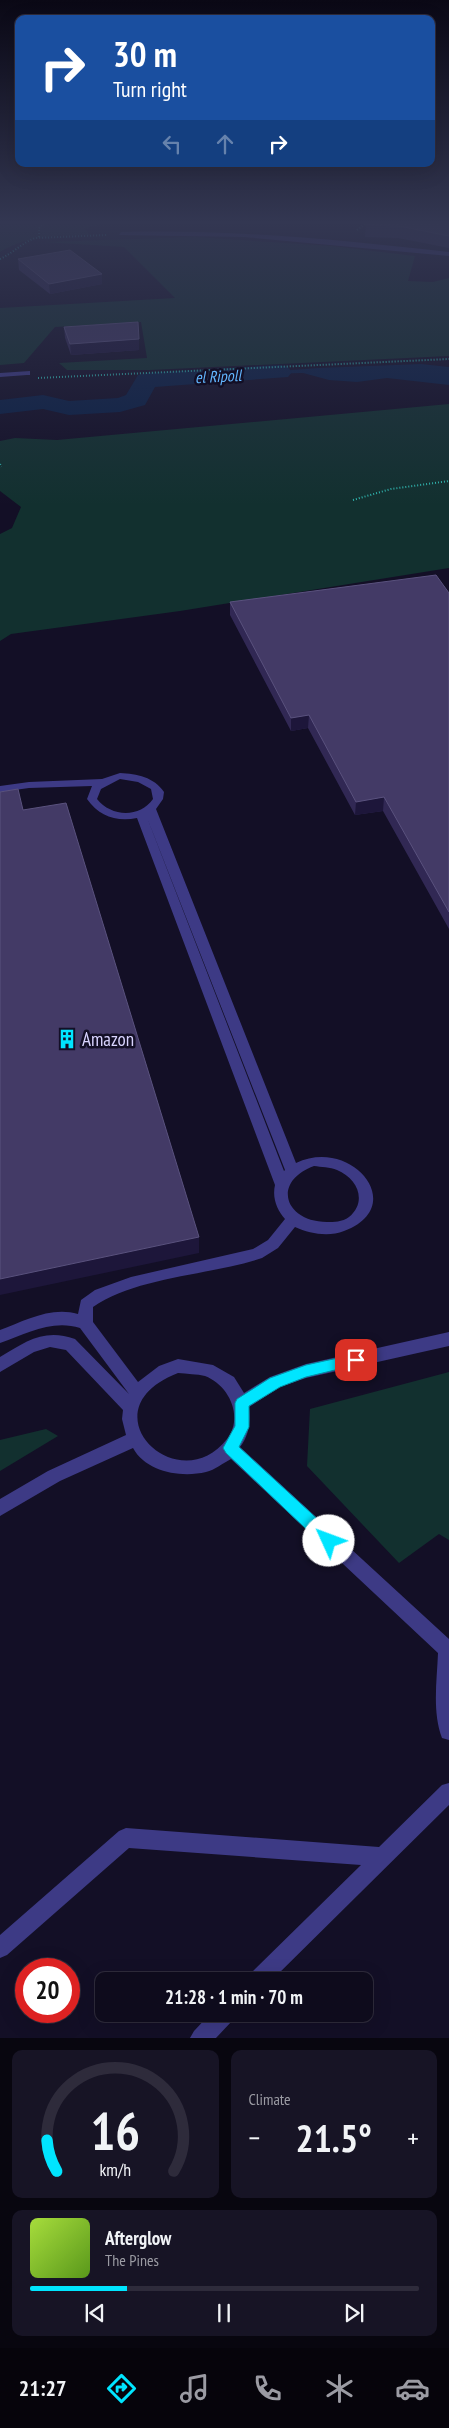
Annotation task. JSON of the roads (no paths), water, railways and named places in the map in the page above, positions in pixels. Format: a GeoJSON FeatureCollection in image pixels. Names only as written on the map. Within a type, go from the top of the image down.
{"type":"FeatureCollection","features":[{"type":"Feature","properties":{"kind":"street"},"geometry":{"type":"LineString","coordinates":[[0,375],[28,376]]}},
{"type":"Feature","properties":{"kind":"street"},"geometry":{"type":"LineString","coordinates":[[0,795],[99,784],[120,776],[140,778],[148,781],[157,792],[157,799],[145,810],[123,816],[102,811],[95,806],[92,799],[92,792],[99,784]]}},
{"type":"Feature","properties":{"kind":"street"},"geometry":{"type":"LineString","coordinates":[[0,789],[29,785],[99,784]]}},
{"type":"Feature","properties":{"kind":"street"},"geometry":{"type":"LineString","coordinates":[[145,810],[292,1171]]}},
{"type":"Feature","properties":{"kind":"street"},"geometry":{"type":"LineString","coordinates":[[145,810],[282,1185],[281,1202],[287,1213],[311,1228],[326,1230],[341,1228],[354,1222],[363,1212],[367,1201],[366,1189],[360,1178],[340,1164],[314,1161],[302,1165],[292,1171],[282,1185]]}},
{"type":"Feature","properties":{"kind":"street"},"geometry":{"type":"LineString","coordinates":[[134,1400],[85,1323],[86,1304],[100,1294],[131,1283],[257,1254],[273,1244],[294,1219]]}},
{"type":"Feature","properties":{"kind":"street"},"geometry":{"type":"LineString","coordinates":[[0,1336],[44,1320],[68,1318],[85,1323]]}},
{"type":"Feature","properties":{"kind":"street"},"geometry":{"type":"LineString","coordinates":[[242,1403],[275,1382],[306,1371],[449,1339]]}},
{"type":"Feature","properties":{"kind":"street"},"geometry":{"type":"LineString","coordinates":[[0,1365],[29,1347],[50,1340],[70,1344],[134,1400]]}},
{"type":"Feature","properties":{"kind":"street"},"geometry":{"type":"LineString","coordinates":[[178,1366],[195,1366],[211,1370],[224,1378],[235,1390],[242,1403],[242,1427],[231,1448],[218,1459],[204,1465],[188,1468],[171,1466],[156,1460],[144,1451],[135,1439],[130,1424],[134,1400],[147,1380],[161,1371],[178,1366]]}},
{"type":"Feature","properties":{"kind":"street"},"geometry":{"type":"LineString","coordinates":[[0,1508],[54,1476],[135,1439]]}},
{"type":"Feature","properties":{"kind":"street"},"geometry":{"type":"LineString","coordinates":[[231,1448],[448,1650],[445,1700],[449,1731]]}},
{"type":"Feature","properties":{"kind":"street"},"geometry":{"type":"LineString","coordinates":[[266,1972],[449,1792]]}},
{"type":"Feature","properties":{"kind":"street"},"geometry":{"type":"LineString","coordinates":[[0,1948],[126,1838],[381,1857]]}},
{"type":"Feature","properties":{"kind":"street"},"geometry":{"type":"LineString","coordinates":[[201,2038],[217,2022]]}},
{"type":"Feature","properties":{"kind":"water"},"geometry":{"type":"Polygon","coordinates":[[[421,364],[449,367],[449,385],[387,378],[357,382],[329,380],[303,373],[225,375],[318,368],[421,364]]]}},
{"type":"Feature","properties":{"kind":"waterway","name":"el Ripoll"},"geometry":{"type":"LineString","coordinates":[[0,407],[43,402],[69,408],[120,405],[136,400],[146,380],[280,372]]}},
{"type":"Feature","properties":{"kind":"place","name":"Amazon"},"geometry":{"type":"Point","coordinates":[67,1039]}}]}
